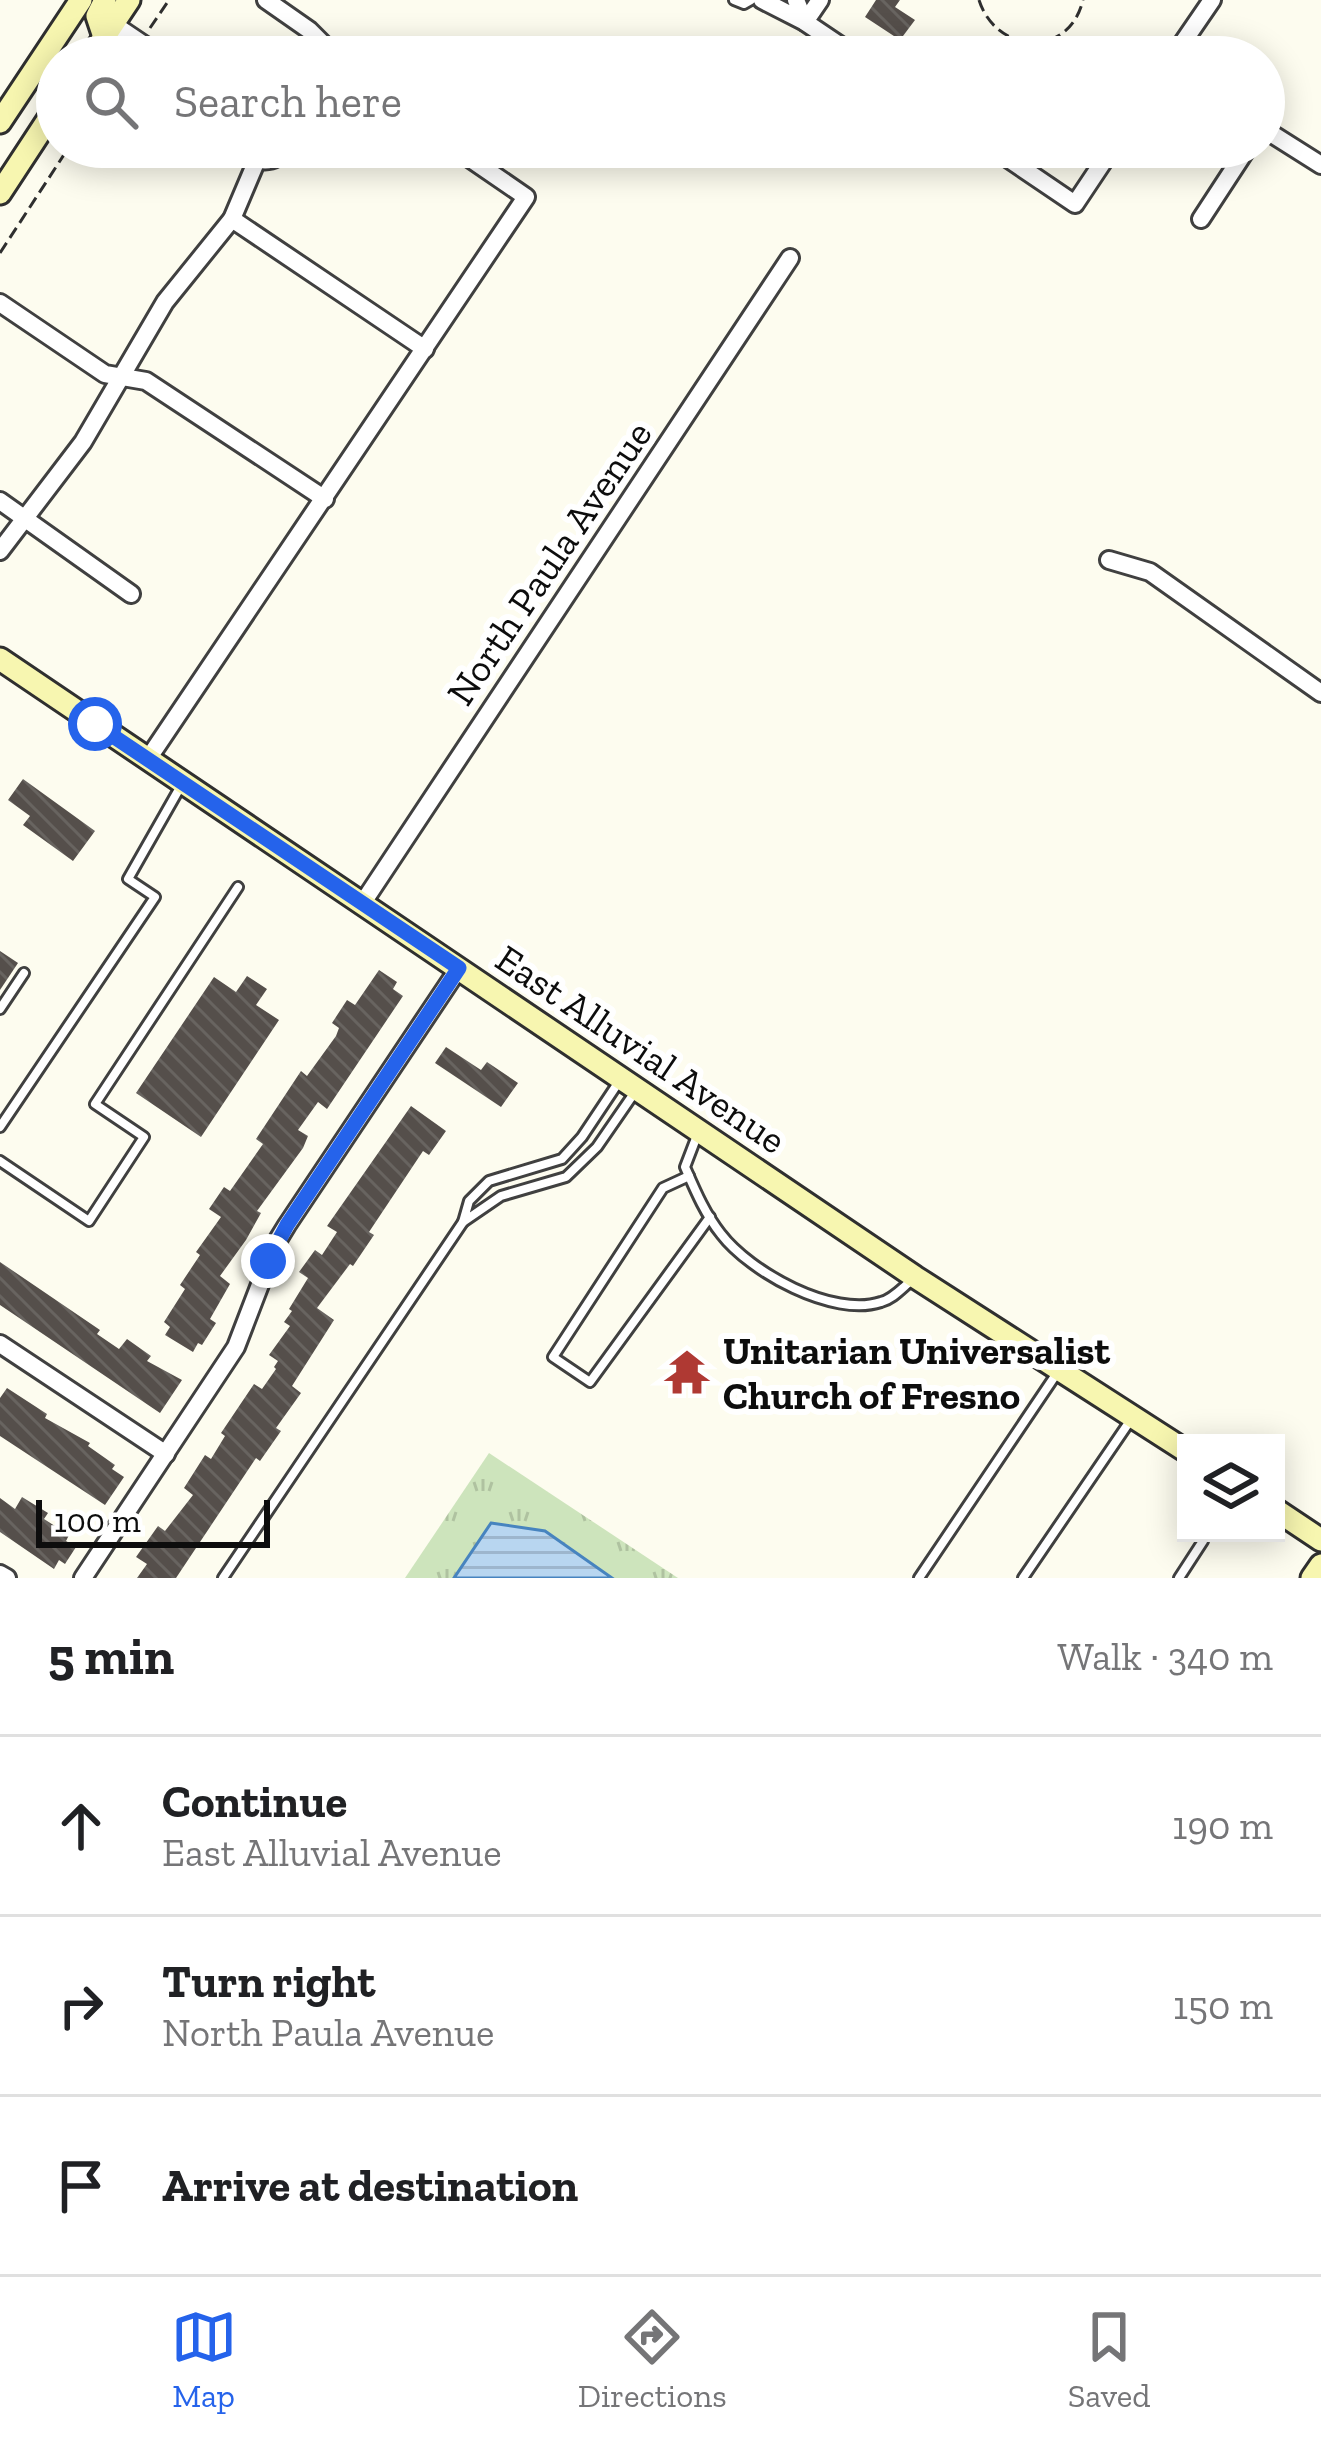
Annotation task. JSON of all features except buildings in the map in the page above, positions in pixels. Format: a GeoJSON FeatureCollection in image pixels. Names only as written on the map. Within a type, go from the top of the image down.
{"type":"FeatureCollection","features":[{"type":"Feature","properties":{"kind":"street"},"geometry":{"type":"LineString","coordinates":[[57,36],[81,0]]}},
{"type":"Feature","properties":{"kind":"street"},"geometry":{"type":"LineString","coordinates":[[105,0],[97,16],[114,36]]}},
{"type":"Feature","properties":{"kind":"street"},"geometry":{"type":"LineString","coordinates":[[106,36],[129,0]]}},
{"type":"Feature","properties":{"kind":"street"},"geometry":{"type":"LineString","coordinates":[[266,0],[316,36]]}},
{"type":"Feature","properties":{"kind":"street"},"geometry":{"type":"LineString","coordinates":[[762,0],[826,36]]}},
{"type":"Feature","properties":{"kind":"street"},"geometry":{"type":"LineString","coordinates":[[796,0],[805,22]]}},
{"type":"Feature","properties":{"kind":"street"},"geometry":{"type":"LineString","coordinates":[[805,22],[820,0]]}},
{"type":"Feature","properties":{"kind":"street"},"geometry":{"type":"LineString","coordinates":[[1187,36],[1212,0]]}},
{"type":"Feature","properties":{"kind":"street"},"geometry":{"type":"LineString","coordinates":[[109,31],[119,36]]}},
{"type":"Feature","properties":{"kind":"street"},"geometry":{"type":"LineString","coordinates":[[0,122],[36,68]]}},
{"type":"Feature","properties":{"kind":"street"},"geometry":{"type":"LineString","coordinates":[[0,194],[36,138]]}},
{"type":"Feature","properties":{"kind":"street"},"geometry":{"type":"LineString","coordinates":[[1285,142],[1321,165]]}},
{"type":"Feature","properties":{"kind":"street"},"geometry":{"type":"LineString","coordinates":[[0,551],[82,442],[165,302],[232,219],[246,168]]}},
{"type":"Feature","properties":{"kind":"street"},"geometry":{"type":"LineString","coordinates":[[148,759],[526,197],[484,168]]}},
{"type":"Feature","properties":{"kind":"street"},"geometry":{"type":"LineString","coordinates":[[1022,168],[1075,204],[1099,168]]}},
{"type":"Feature","properties":{"kind":"street"},"geometry":{"type":"LineString","coordinates":[[1201,219],[1234,168]]}},
{"type":"Feature","properties":{"kind":"street"},"geometry":{"type":"LineString","coordinates":[[232,219],[425,349]]}},
{"type":"Feature","properties":{"kind":"street","name":"North Paula Avenue"},"geometry":{"type":"LineString","coordinates":[[362,904],[790,258]]}},
{"type":"Feature","properties":{"kind":"street"},"geometry":{"type":"LineString","coordinates":[[0,303],[105,374],[146,381],[325,499]]}},
{"type":"Feature","properties":{"kind":"street"},"geometry":{"type":"LineString","coordinates":[[0,501],[130,594]]}},
{"type":"Feature","properties":{"kind":"street"},"geometry":{"type":"LineString","coordinates":[[1109,560],[1150,572],[1321,693]]}},
{"type":"Feature","properties":{"kind":"street","name":"East Alluvial Avenue"},"geometry":{"type":"LineString","coordinates":[[0,659],[915,1277],[1177,1445]]}},
{"type":"Feature","properties":{"kind":"street"},"geometry":{"type":"LineString","coordinates":[[83,1578],[236,1347],[287,1225],[459,968]]}},
{"type":"Feature","properties":{"kind":"street"},"geometry":{"type":"LineString","coordinates":[[0,1344],[166,1454]]}},
{"type":"Feature","properties":{"kind":"street"},"geometry":{"type":"LineString","coordinates":[[1285,1516],[1321,1540]]}},
{"type":"Feature","properties":{"kind":"street"},"geometry":{"type":"LineString","coordinates":[[1312,1578],[1321,1565]]}},
{"type":"Feature","properties":{"kind":"lane"},"geometry":{"type":"LineString","coordinates":[[734,0],[744,4],[751,0]]}},
{"type":"Feature","properties":{"kind":"lane"},"geometry":{"type":"LineString","coordinates":[[0,1127],[154,896],[128,879],[183,783]]}},
{"type":"Feature","properties":{"kind":"lane"},"geometry":{"type":"LineString","coordinates":[[0,1161],[89,1221],[144,1137],[95,1105],[238,887]]}},
{"type":"Feature","properties":{"kind":"lane"},"geometry":{"type":"LineString","coordinates":[[0,1009],[24,973]]}},
{"type":"Feature","properties":{"kind":"lane"},"geometry":{"type":"LineString","coordinates":[[463,1222],[501,1196],[566,1177],[598,1147],[629,1084]]}},
{"type":"Feature","properties":{"kind":"lane"},"geometry":{"type":"LineString","coordinates":[[223,1578],[463,1222],[469,1201],[489,1181],[562,1159],[629,1084]]}},
{"type":"Feature","properties":{"kind":"lane"},"geometry":{"type":"LineString","coordinates":[[699,1132],[685,1159],[689,1176],[731,1245],[763,1271],[797,1290],[832,1301],[877,1304],[915,1277]]}},
{"type":"Feature","properties":{"kind":"lane"},"geometry":{"type":"LineString","coordinates":[[689,1176],[664,1188],[553,1357],[590,1382],[710,1216]]}},
{"type":"Feature","properties":{"kind":"lane"},"geometry":{"type":"LineString","coordinates":[[920,1578],[1060,1369]]}},
{"type":"Feature","properties":{"kind":"lane"},"geometry":{"type":"LineString","coordinates":[[1023,1578],[1133,1417]]}},
{"type":"Feature","properties":{"kind":"lane"},"geometry":{"type":"LineString","coordinates":[[1179,1578],[1202,1542]]}},
{"type":"Feature","properties":{"kind":"path"},"geometry":{"type":"LineString","coordinates":[[979,0],[999,32],[1009,36]]}},
{"type":"Feature","properties":{"kind":"path"},"geometry":{"type":"LineString","coordinates":[[1057,36],[1079,15],[1082,0]]}},
{"type":"Feature","properties":{"kind":"path"},"geometry":{"type":"LineString","coordinates":[[0,253],[55,168]]}},
{"type":"Feature","properties":{"kind":"green space"},"geometry":{"type":"Polygon","coordinates":[[[489,1453],[678,1578],[405,1578],[489,1453]]]}},
{"type":"Feature","properties":{"kind":"water"},"geometry":{"type":"Polygon","coordinates":[[[491,1523],[545,1531],[612,1578],[454,1578],[491,1523]]]}},
{"type":"Feature","properties":{"kind":"place","name":"Unitarian Universalist Church of Fresno"},"geometry":{"type":"Point","coordinates":[687,1372]}},
{"type":"Feature","properties":{"kind":"route"},"geometry":{"type":"LineString","coordinates":[[95,724],[459,968],[287,1225],[268,1261]]}}]}
